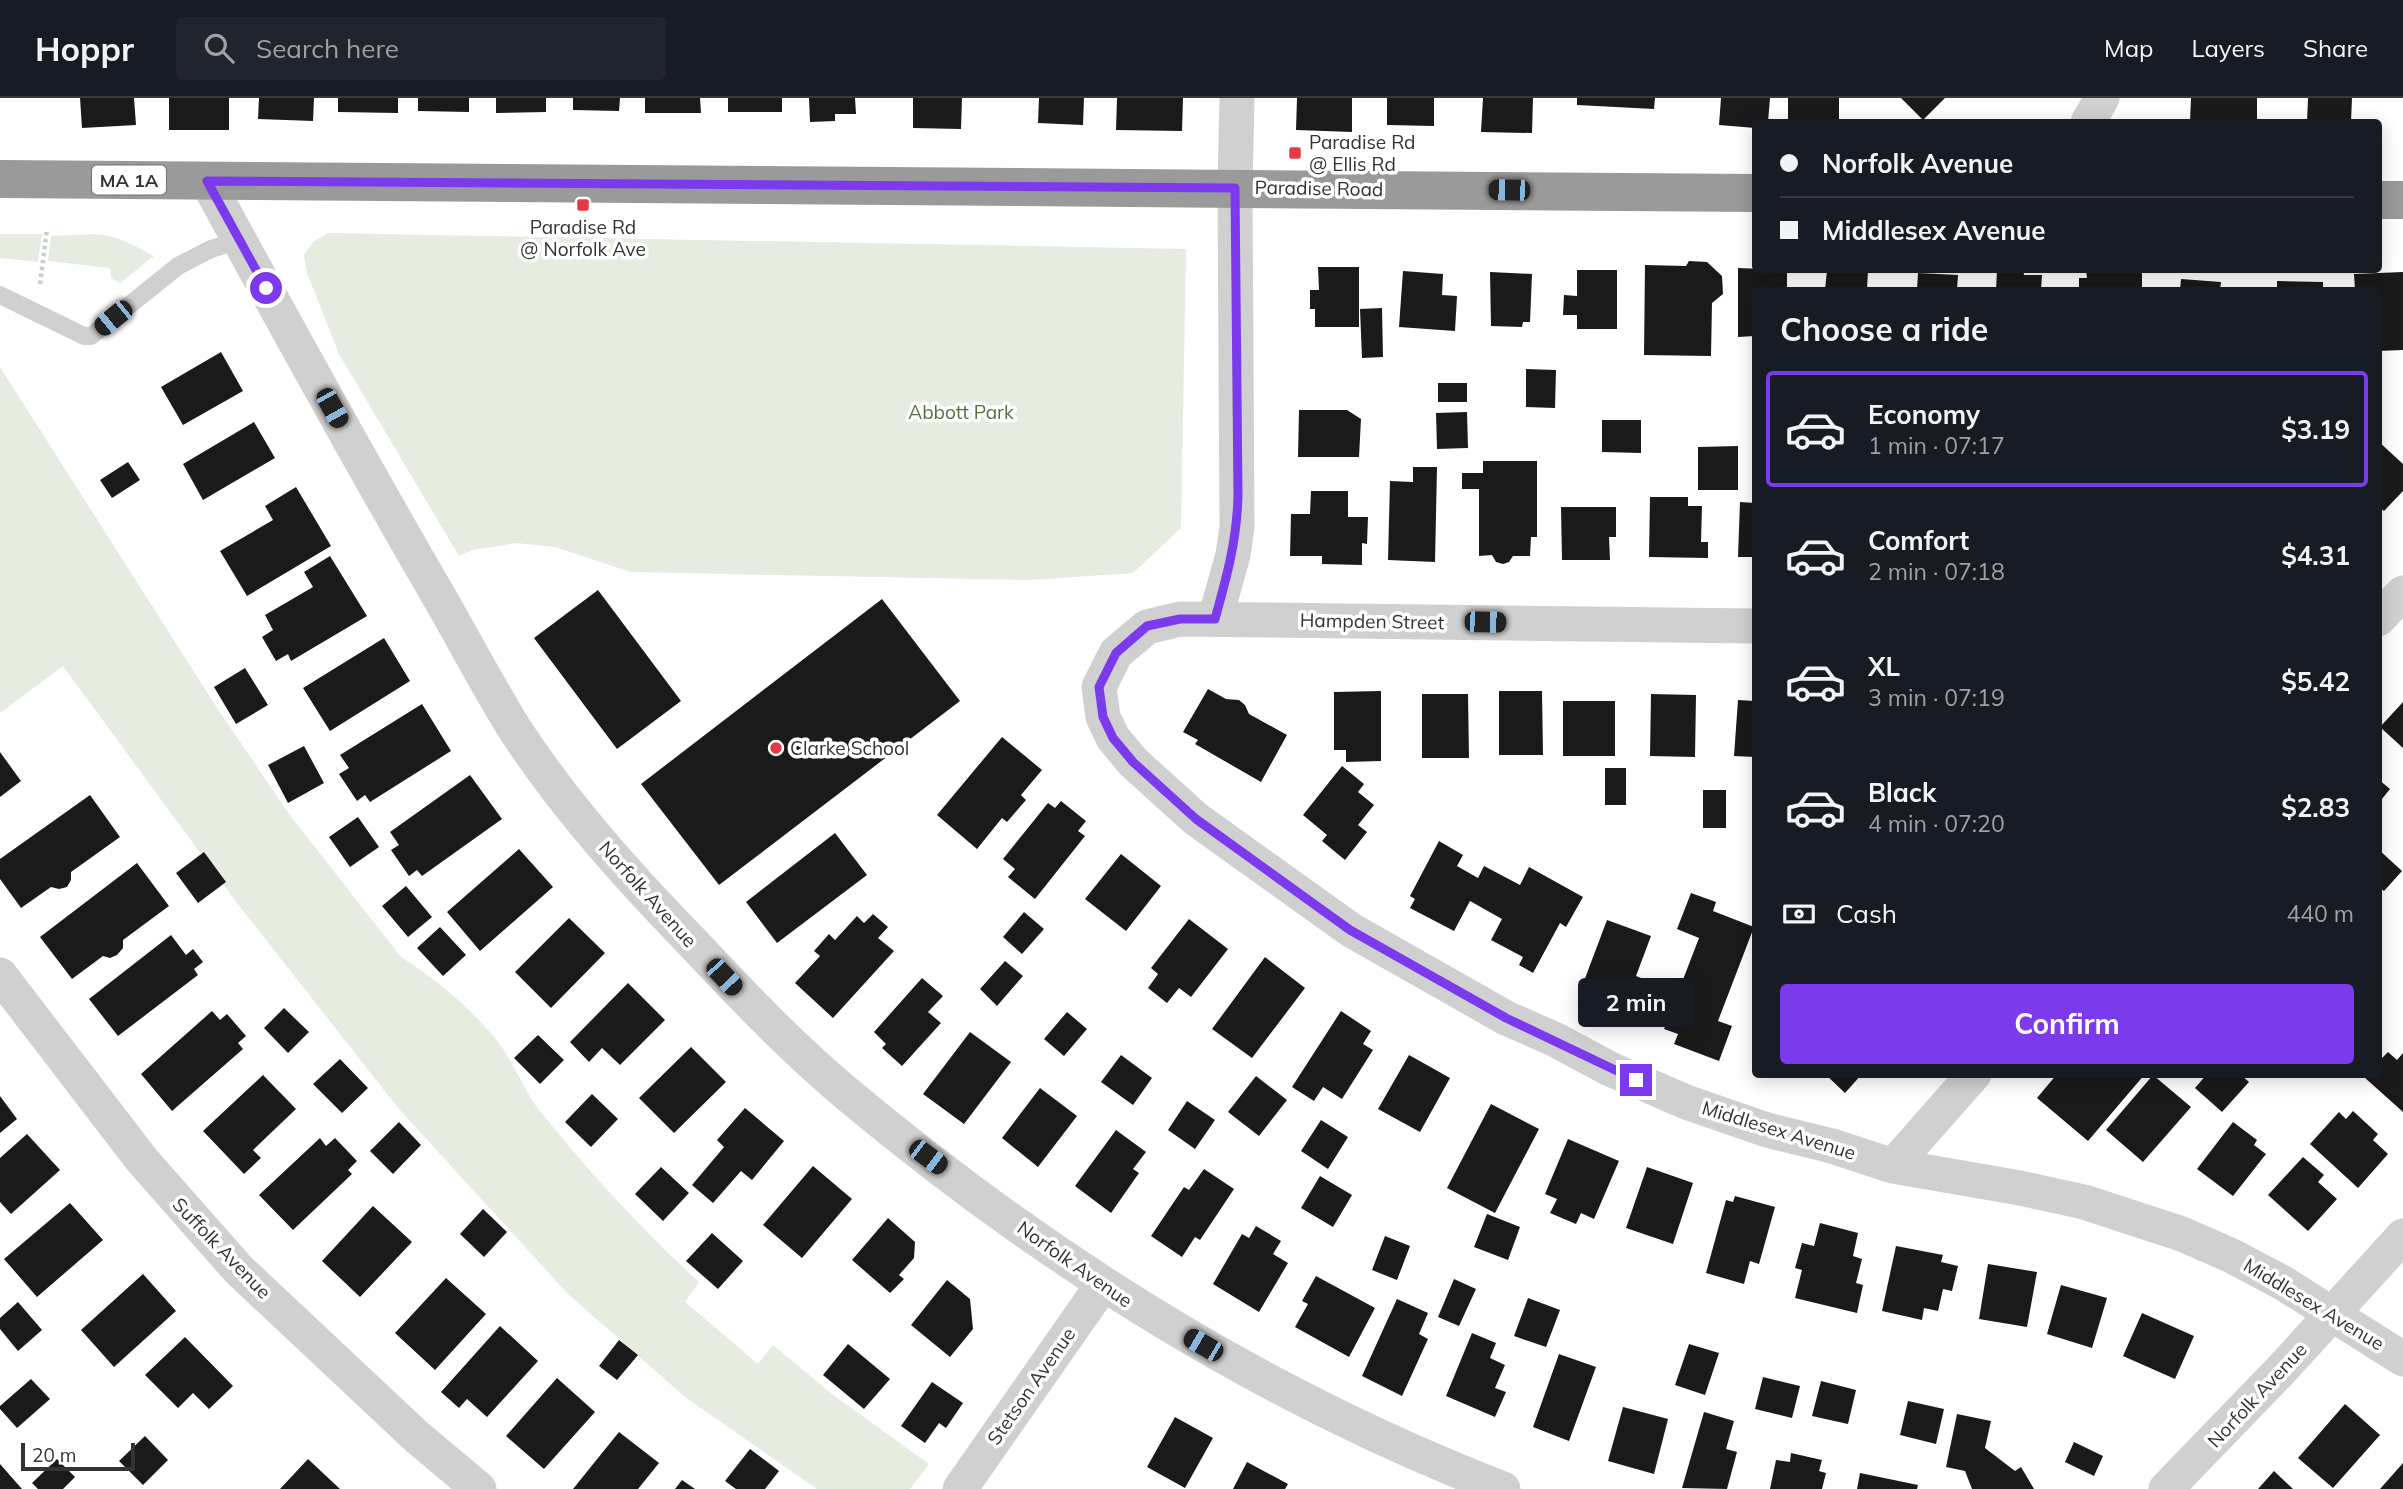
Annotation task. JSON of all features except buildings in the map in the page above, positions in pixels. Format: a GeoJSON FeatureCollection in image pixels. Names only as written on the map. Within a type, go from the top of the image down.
{"type":"FeatureCollection","features":[{"type":"Feature","properties":{"kind":"highway","name":"Paradise Road"},"geometry":{"type":"LineString","coordinates":[[0,179],[1752,193]]}},
{"type":"Feature","properties":{"kind":"highway"},"geometry":{"type":"LineString","coordinates":[[2382,200],[2403,200]]}},
{"type":"Feature","properties":{"kind":"street"},"geometry":{"type":"LineString","coordinates":[[1215,619],[1233,555],[1237,527],[1237,98]]}},
{"type":"Feature","properties":{"kind":"street"},"geometry":{"type":"LineString","coordinates":[[2090,119],[2102,98]]}},
{"type":"Feature","properties":{"kind":"street","name":"Norfolk Avenue"},"geometry":{"type":"LineString","coordinates":[[207,181],[398,528],[514,727],[559,790],[604,846],[739,993],[845,1092],[1011,1219],[1103,1284],[1193,1339],[1332,1415],[1446,1467],[1503,1489]]}},
{"type":"Feature","properties":{"kind":"street","name":"Hampden Street"},"geometry":{"type":"LineString","coordinates":[[1101,682],[1116,653],[1147,626],[1180,619],[1752,626]]}},
{"type":"Feature","properties":{"kind":"street","name":"Middlesex Avenue"},"geometry":{"type":"LineString","coordinates":[[1101,682],[1099,687],[1103,717],[1113,738],[1133,762],[1196,819],[1350,930],[1506,1018],[1686,1102],[1767,1130],[1832,1146],[1893,1166],[2084,1202],[2182,1234],[2283,1283],[2403,1359]]}},
{"type":"Feature","properties":{"kind":"street","name":"Suffolk Avenue"},"geometry":{"type":"LineString","coordinates":[[0,976],[142,1160],[231,1261],[417,1437],[479,1489]]}},
{"type":"Feature","properties":{"kind":"street"},"geometry":{"type":"LineString","coordinates":[[1893,1166],[1970,1078]]}},
{"type":"Feature","properties":{"kind":"street","name":"Norfolk Avenue"},"geometry":{"type":"LineString","coordinates":[[2181,1484],[2217,1438],[2403,1236]]}},
{"type":"Feature","properties":{"kind":"street","name":"Stetson Avenue"},"geometry":{"type":"LineString","coordinates":[[960,1489],[1103,1284]]}},
{"type":"Feature","properties":{"kind":"lane"},"geometry":{"type":"LineString","coordinates":[[0,296],[84,336],[91,336],[178,266],[211,249],[240,240]]}},
{"type":"Feature","properties":{"kind":"path"},"geometry":{"type":"LineString","coordinates":[[39,292],[47,229]]}},
{"type":"Feature","properties":{"kind":"green space","name":"Abbott Park"},"geometry":{"type":"Polygon","coordinates":[[[328,233],[1186,249],[1181,528],[1133,573],[1030,580],[631,572],[555,547],[516,543],[473,550],[459,556],[339,354],[307,273],[304,255],[313,242],[328,233]]]}},
{"type":"Feature","properties":{"kind":"green space"},"geometry":{"type":"Polygon","coordinates":[[[0,234],[42,234],[38,262],[0,258],[0,234]]]}},
{"type":"Feature","properties":{"kind":"green space"},"geometry":{"type":"Polygon","coordinates":[[[95,234],[118,239],[154,256],[120,283],[111,278],[110,268],[48,261],[51,236],[95,234]]]}},
{"type":"Feature","properties":{"kind":"green space"},"geometry":{"type":"Polygon","coordinates":[[[0,367],[217,708],[289,814],[401,957],[453,995],[476,1017],[497,1041],[533,1102],[558,1133],[636,1220],[699,1282],[685,1302],[758,1364],[773,1345],[833,1395],[929,1464],[910,1489],[817,1489],[685,1397],[568,1294],[399,1109],[237,903],[63,666],[0,713],[0,367]]]}},
{"type":"Feature","properties":{"kind":"place","name":"Paradise Rd @ Ellis Rd"},"geometry":{"type":"Point","coordinates":[1295,153]}},
{"type":"Feature","properties":{"kind":"place","name":"Paradise Rd @ Norfolk Ave"},"geometry":{"type":"Point","coordinates":[583,205]}},
{"type":"Feature","properties":{"kind":"place","name":"Clarke School"},"geometry":{"type":"Point","coordinates":[776,748]}},
{"type":"Feature","properties":{"kind":"route"},"geometry":{"type":"LineString","coordinates":[[266,288],[207,181],[1235,188],[1238,495],[1233,555],[1215,619],[1180,619],[1147,626],[1116,653],[1099,687],[1103,717],[1113,738],[1161,789],[1196,819],[1350,930],[1506,1018],[1555,1039],[1636,1080]]}}]}
